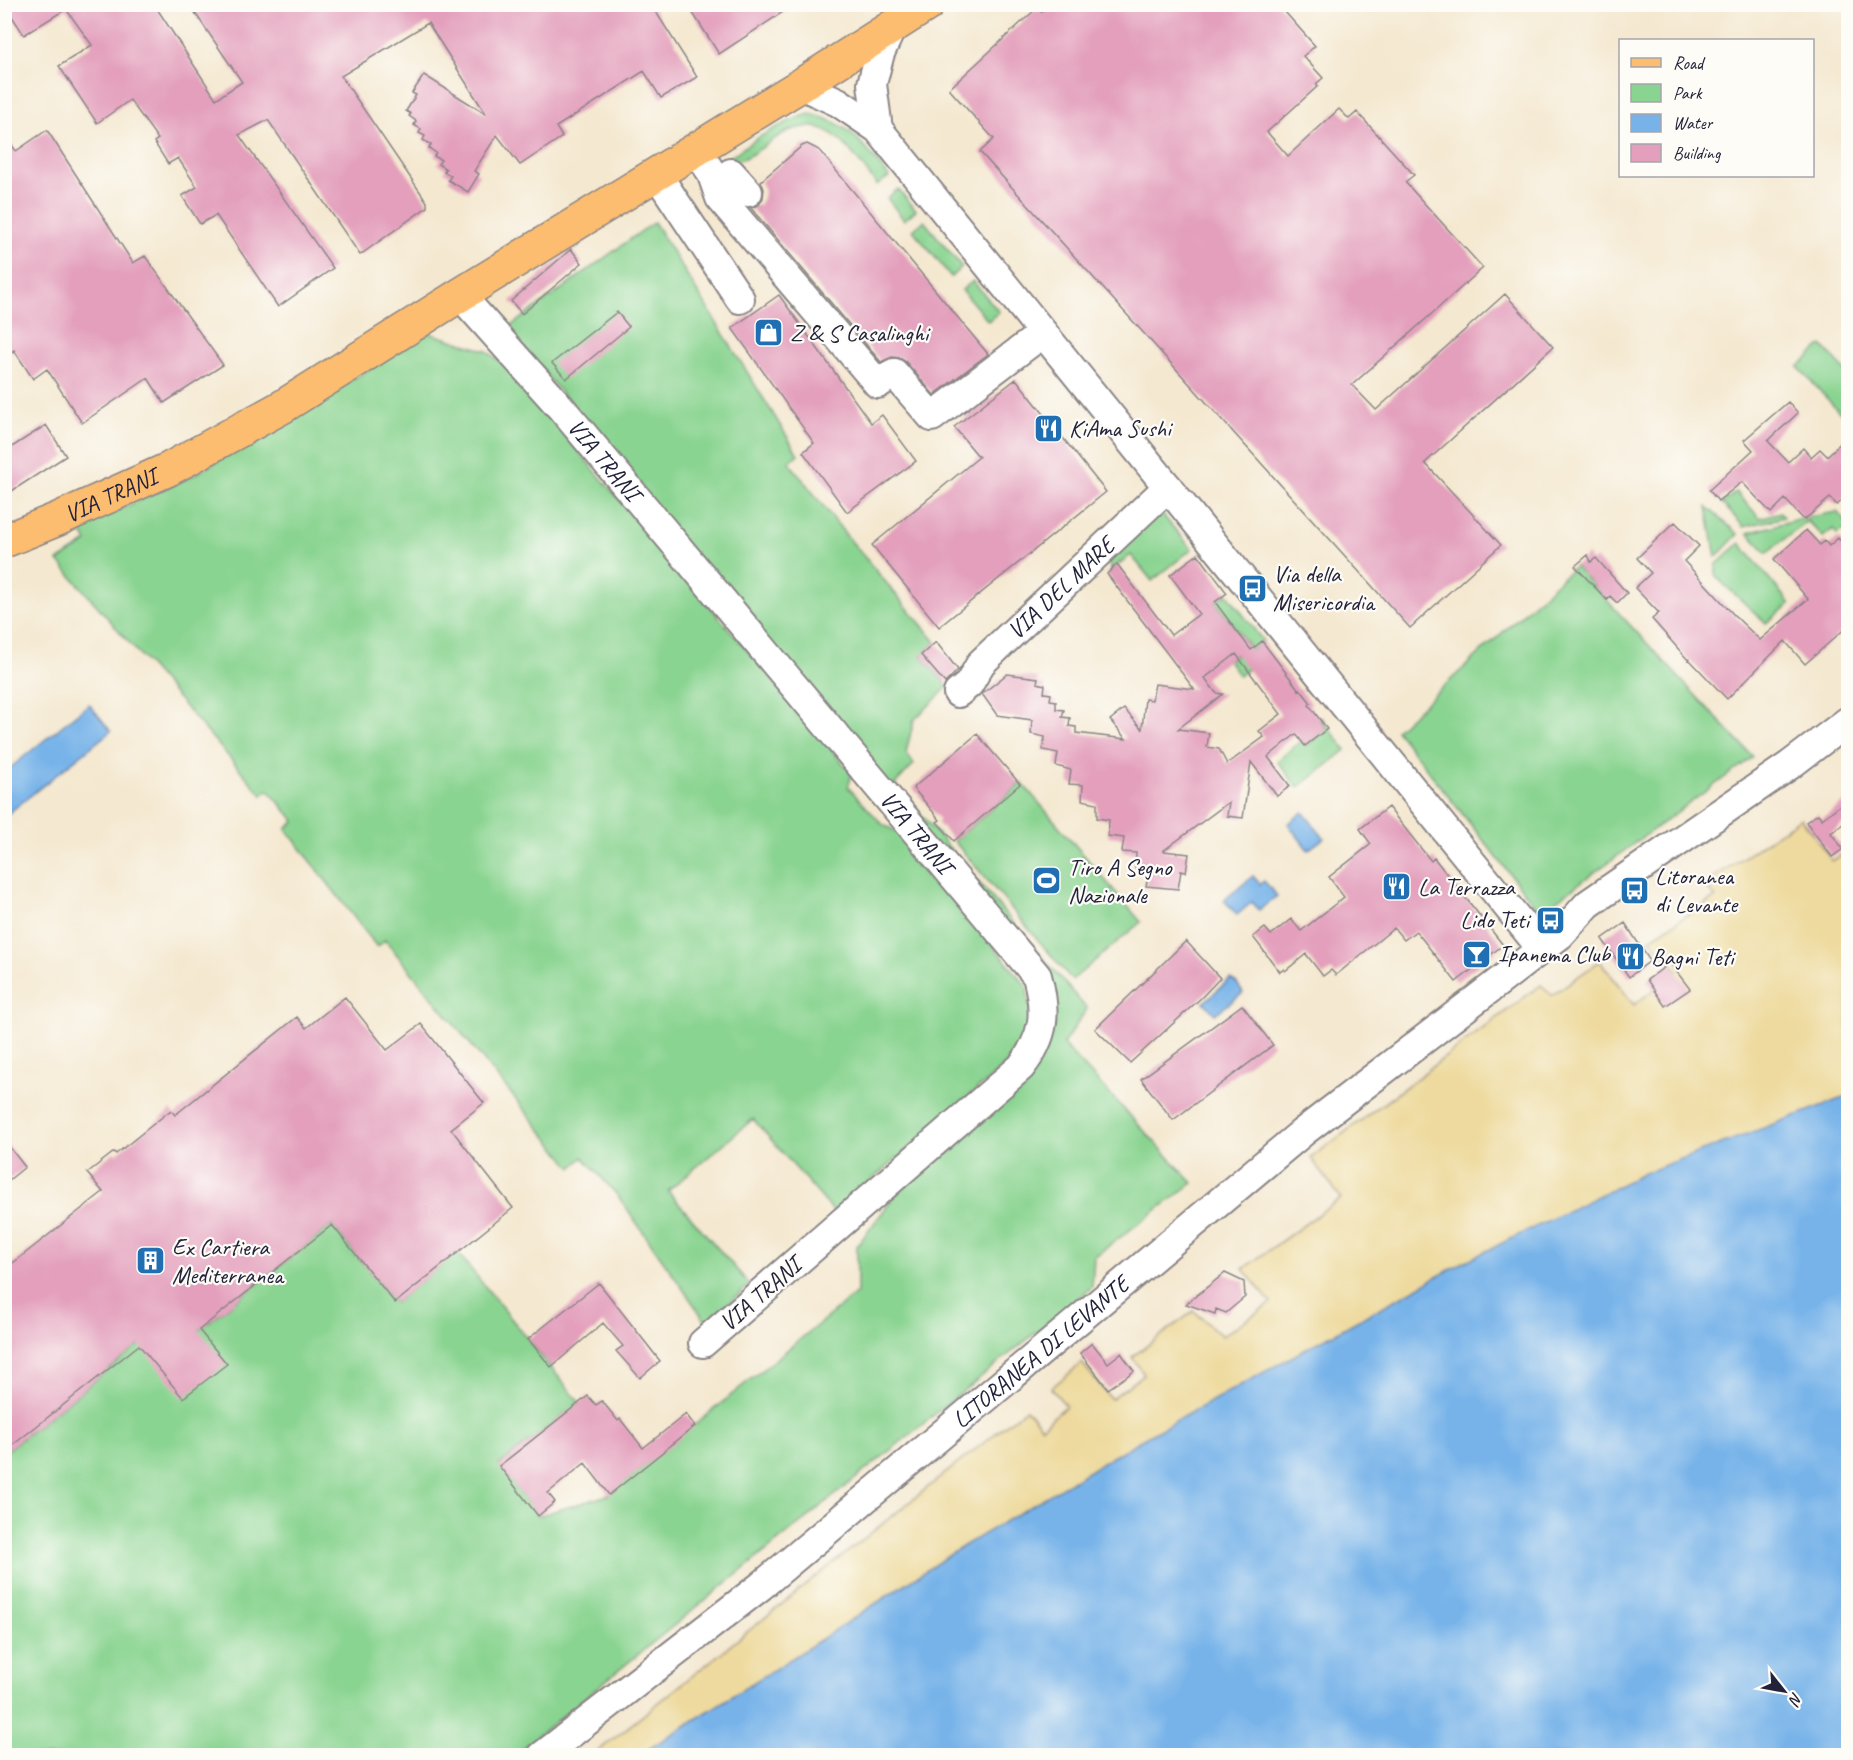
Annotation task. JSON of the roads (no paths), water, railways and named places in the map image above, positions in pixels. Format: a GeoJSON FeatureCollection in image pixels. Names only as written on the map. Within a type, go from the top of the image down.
{"type":"FeatureCollection","features":[{"type":"Feature","properties":{"kind":"main road","name":"VIA TRANI"},"geometry":{"type":"LineString","coordinates":[[4,541],[169,469],[282,407],[928,4]]}},
{"type":"Feature","properties":{"kind":"street"},"geometry":{"type":"LineString","coordinates":[[878,129],[872,84],[880,52],[893,25]]}},
{"type":"Feature","properties":{"kind":"street"},"geometry":{"type":"LineString","coordinates":[[801,85],[838,102],[878,129],[1168,487],[1550,942]]}},
{"type":"Feature","properties":{"kind":"street"},"geometry":{"type":"LineString","coordinates":[[696,149],[711,172],[720,198],[878,384],[894,373],[932,417],[1043,333]]}},
{"type":"Feature","properties":{"kind":"street"},"geometry":{"type":"LineString","coordinates":[[657,173],[740,299]]}},
{"type":"Feature","properties":{"kind":"street","name":"VIA TRANI"},"geometry":{"type":"LineString","coordinates":[[460,295],[562,409],[1037,976],[1043,997],[1039,1036],[1033,1051],[1021,1067],[703,1343]]}},
{"type":"Feature","properties":{"kind":"street","name":"VIA DEL MARE"},"geometry":{"type":"LineString","coordinates":[[958,693],[969,684],[981,663],[1168,487]]}},
{"type":"Feature","properties":{"kind":"street","name":"LITORANEA DI LEVANTE"},"geometry":{"type":"LineString","coordinates":[[542,1755],[761,1586],[1303,1132],[1550,942],[1598,919],[1841,736]]}},
{"type":"Feature","properties":{"kind":"water"},"geometry":{"type":"Polygon","coordinates":[[[89,704],[111,731],[5,816],[5,772],[89,704]]]}},
{"type":"Feature","properties":{"kind":"water"},"geometry":{"type":"Polygon","coordinates":[[[1303,812],[1324,838],[1308,850],[1288,824],[1303,812]]]}},
{"type":"Feature","properties":{"kind":"water"},"geometry":{"type":"Polygon","coordinates":[[[1253,876],[1260,884],[1264,881],[1277,896],[1259,910],[1252,902],[1237,915],[1224,900],[1253,876]]]}},
{"type":"Feature","properties":{"kind":"water"},"geometry":{"type":"Polygon","coordinates":[[[1230,979],[1236,982],[1243,993],[1215,1014],[1204,1002],[1230,979]]]}},
{"type":"Feature","properties":{"kind":"water"},"geometry":{"type":"Polygon","coordinates":[[[1848,1096],[1848,1755],[639,1755],[957,1550],[1139,1441],[1462,1263],[1644,1173],[1848,1096]]]}},
{"type":"Feature","properties":{"kind":"place","name":"Z & S Casalinghi"},"geometry":{"type":"Point","coordinates":[769,333]}},
{"type":"Feature","properties":{"kind":"place","name":"KiAma Sushi"},"geometry":{"type":"Point","coordinates":[1048,428]}},
{"type":"Feature","properties":{"kind":"place","name":"Via della Misericordia"},"geometry":{"type":"Point","coordinates":[1252,588]}},
{"type":"Feature","properties":{"kind":"place","name":"Tiro A Segno Nazionale"},"geometry":{"type":"Point","coordinates":[1047,881]}},
{"type":"Feature","properties":{"kind":"place","name":"La Terrazza"},"geometry":{"type":"Point","coordinates":[1397,887]}},
{"type":"Feature","properties":{"kind":"place","name":"Litoranea di Levante"},"geometry":{"type":"Point","coordinates":[1634,890]}},
{"type":"Feature","properties":{"kind":"place","name":"Lido Teti"},"geometry":{"type":"Point","coordinates":[1550,920]}},
{"type":"Feature","properties":{"kind":"place","name":"Ipanema Club"},"geometry":{"type":"Point","coordinates":[1477,954]}},
{"type":"Feature","properties":{"kind":"place","name":"Bagni Teti"},"geometry":{"type":"Point","coordinates":[1630,957]}},
{"type":"Feature","properties":{"kind":"place","name":"Ex Cartiera Mediterranea"},"geometry":{"type":"Point","coordinates":[151,1261]}}]}
